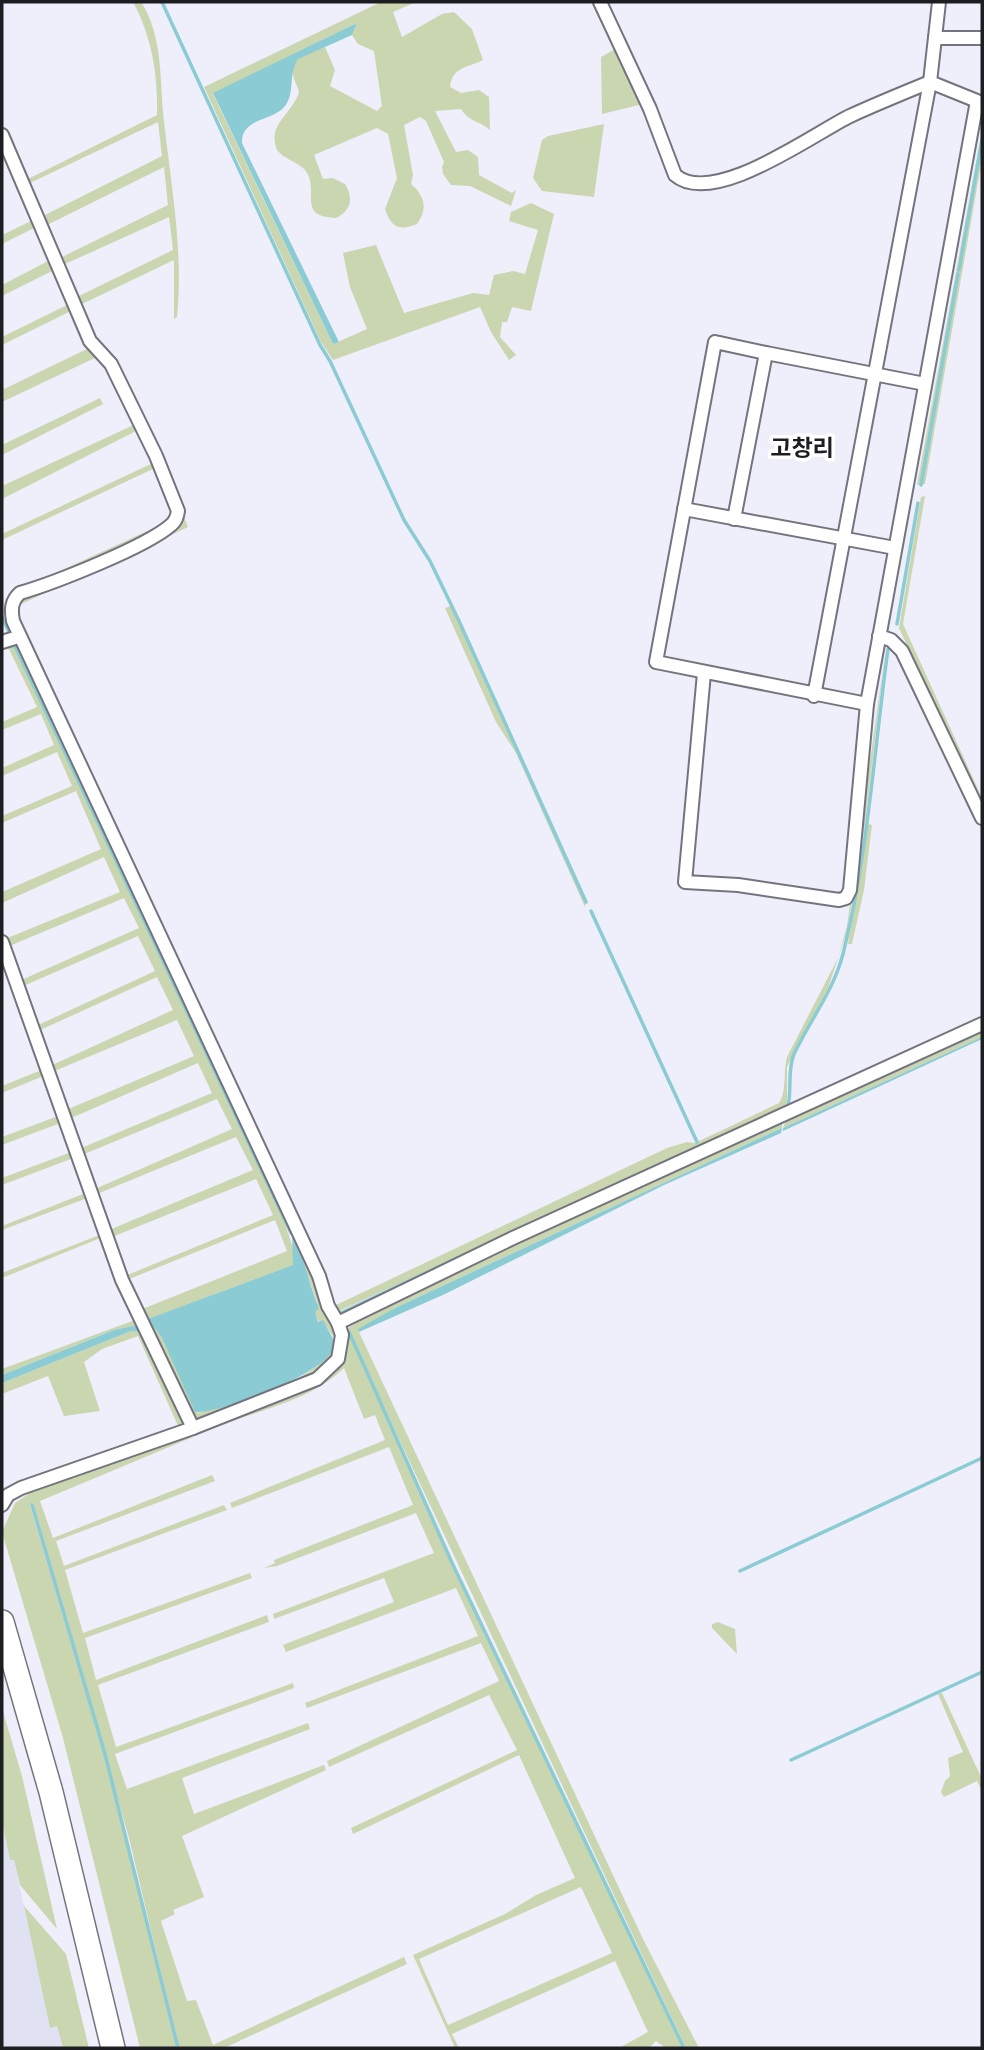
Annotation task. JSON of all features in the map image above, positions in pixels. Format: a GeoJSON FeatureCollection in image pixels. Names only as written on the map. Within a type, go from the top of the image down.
{"type":"FeatureCollection","features":[{"type":"Feature","properties":{"kind":"highway"},"geometry":{"type":"LineString","coordinates":[[2,1622],[51,1791],[113,2048]]}},
{"type":"Feature","properties":{"kind":"street"},"geometry":{"type":"LineString","coordinates":[[600,2],[650,109],[675,175],[684,183],[706,185],[720,181],[791,150],[849,117],[930,82],[977,101],[867,704],[850,890],[846,898],[839,900],[738,885],[685,882],[704,673]]}},
{"type":"Feature","properties":{"kind":"street"},"geometry":{"type":"LineString","coordinates":[[814,696],[930,82],[939,2]]}},
{"type":"Feature","properties":{"kind":"street"},"geometry":{"type":"LineString","coordinates":[[935,38],[982,38]]}},
{"type":"Feature","properties":{"kind":"street"},"geometry":{"type":"LineString","coordinates":[[2,135],[90,341],[111,364],[156,456],[178,511],[177,518],[165,530],[114,555],[20,593],[14,598],[11,610],[18,637],[319,1276],[328,1306],[342,1335],[338,1359],[317,1379],[192,1428],[20,1488],[8,1495],[2,1505]]}},
{"type":"Feature","properties":{"kind":"street"},"geometry":{"type":"LineString","coordinates":[[867,704],[814,696],[656,662],[715,342],[925,384]]}},
{"type":"Feature","properties":{"kind":"street"},"geometry":{"type":"LineString","coordinates":[[734,519],[766,352]]}},
{"type":"Feature","properties":{"kind":"street"},"geometry":{"type":"LineString","coordinates":[[684,509],[895,548]]}},
{"type":"Feature","properties":{"kind":"street"},"geometry":{"type":"LineString","coordinates":[[879,636],[891,640],[902,651],[982,818]]}},
{"type":"Feature","properties":{"kind":"street"},"geometry":{"type":"LineString","coordinates":[[2,642],[18,637]]}},
{"type":"Feature","properties":{"kind":"street"},"geometry":{"type":"LineString","coordinates":[[2,942],[122,1280],[192,1428]]}},
{"type":"Feature","properties":{"kind":"street"},"geometry":{"type":"LineString","coordinates":[[338,1323],[513,1238],[982,1024]]}},
{"type":"Feature","properties":{"kind":"shaded area"},"geometry":{"type":"Polygon","coordinates":[[[2,1821],[10,1860],[14,1860],[50,2027],[57,2026],[63,2048],[2,2048],[2,1821]]]}},
{"type":"Feature","properties":{"kind":"green space"},"geometry":{"type":"Polygon","coordinates":[[[133,2],[141,2],[148,14],[159,55],[179,266],[177,317],[174,319],[174,260],[80,305],[77,297],[173,250],[169,217],[63,265],[60,258],[168,205],[164,167],[45,226],[41,217],[162,156],[158,122],[28,184],[26,180],[157,115],[152,57],[145,29],[133,2]]]}},
{"type":"Feature","properties":{"kind":"green space"},"geometry":{"type":"Polygon","coordinates":[[[381,2],[416,2],[393,12],[402,37],[442,14],[454,12],[472,29],[483,60],[457,72],[450,87],[461,93],[479,90],[489,97],[490,130],[467,116],[461,109],[435,111],[456,152],[468,150],[478,157],[479,175],[512,193],[516,190],[511,206],[470,186],[451,185],[443,174],[444,162],[426,121],[420,117],[404,125],[413,175],[411,184],[422,198],[424,208],[417,224],[397,226],[387,215],[385,209],[397,178],[388,134],[377,128],[314,155],[323,179],[333,178],[345,184],[350,199],[348,208],[336,218],[316,213],[312,207],[309,177],[301,166],[277,150],[275,134],[299,93],[292,73],[293,65],[304,54],[325,47],[335,70],[330,86],[377,111],[382,106],[374,51],[358,44],[352,35],[357,23],[213,94],[333,344],[367,329],[350,287],[343,253],[376,245],[404,313],[473,293],[489,295],[494,275],[513,271],[525,274],[538,230],[509,221],[511,212],[531,203],[554,214],[531,311],[512,307],[507,322],[502,322],[500,337],[516,355],[509,360],[491,332],[480,307],[333,360],[321,342],[204,87],[381,2]]]}},
{"type":"Feature","properties":{"kind":"green space"},"geometry":{"type":"Polygon","coordinates":[[[617,48],[643,104],[602,114],[601,57],[617,48]]]}},
{"type":"Feature","properties":{"kind":"green space"},"geometry":{"type":"Polygon","coordinates":[[[604,124],[594,197],[542,191],[533,178],[542,140],[548,136],[604,124]]]}},
{"type":"Feature","properties":{"kind":"green space"},"geometry":{"type":"Polygon","coordinates":[[[982,130],[982,159],[925,484],[917,485],[982,130]]]}},
{"type":"Feature","properties":{"kind":"green space"},"geometry":{"type":"Polygon","coordinates":[[[35,219],[38,226],[2,244],[2,235],[35,219]]]}},
{"type":"Feature","properties":{"kind":"green space"},"geometry":{"type":"Polygon","coordinates":[[[52,259],[56,269],[2,296],[2,285],[52,259]]]}},
{"type":"Feature","properties":{"kind":"green space"},"geometry":{"type":"Polygon","coordinates":[[[71,303],[73,310],[2,345],[2,337],[71,303]]]}},
{"type":"Feature","properties":{"kind":"green space"},"geometry":{"type":"Polygon","coordinates":[[[91,347],[99,356],[2,402],[2,390],[91,347]]]}},
{"type":"Feature","properties":{"kind":"green space"},"geometry":{"type":"Polygon","coordinates":[[[100,398],[103,404],[2,455],[2,445],[100,398]]]}},
{"type":"Feature","properties":{"kind":"green space"},"geometry":{"type":"Polygon","coordinates":[[[138,423],[140,429],[2,499],[2,486],[138,423]]]}},
{"type":"Feature","properties":{"kind":"green space"},"geometry":{"type":"Polygon","coordinates":[[[155,462],[157,467],[2,540],[2,534],[155,462]]]}},
{"type":"Feature","properties":{"kind":"green space"},"geometry":{"type":"Polygon","coordinates":[[[925,496],[903,624],[982,798],[982,806],[899,628],[921,497],[925,496]]]}},
{"type":"Feature","properties":{"kind":"green space"},"geometry":{"type":"Polygon","coordinates":[[[183,515],[188,527],[17,606],[25,595],[67,578],[183,515]]]}},
{"type":"Feature","properties":{"kind":"green space"},"geometry":{"type":"Polygon","coordinates":[[[169,521],[173,522],[94,561],[36,582],[169,521]]]}},
{"type":"Feature","properties":{"kind":"green space"},"geometry":{"type":"Polygon","coordinates":[[[451,606],[586,902],[585,907],[516,753],[496,722],[445,608],[451,606]]]}},
{"type":"Feature","properties":{"kind":"green space"},"geometry":{"type":"Polygon","coordinates":[[[13,645],[284,1221],[293,1248],[293,1265],[149,1319],[162,1338],[198,1413],[271,1391],[306,1373],[332,1351],[339,1350],[320,1372],[198,1421],[193,1419],[140,1310],[287,1251],[275,1220],[127,1280],[125,1276],[273,1215],[256,1179],[112,1237],[109,1230],[253,1170],[236,1137],[97,1194],[95,1189],[232,1129],[217,1099],[82,1155],[79,1149],[212,1093],[198,1063],[69,1119],[66,1110],[194,1056],[177,1020],[52,1072],[50,1066],[173,1010],[157,977],[38,1031],[36,1026],[155,971],[138,936],[21,987],[19,981],[139,928],[124,898],[7,947],[5,939],[120,892],[104,857],[2,903],[2,892],[101,849],[76,791],[2,823],[2,816],[72,786],[57,752],[2,776],[2,768],[54,745],[41,714],[2,730],[2,722],[37,707],[9,649],[2,649],[2,646],[13,645]]]}},
{"type":"Feature","properties":{"kind":"green space"},"geometry":{"type":"Polygon","coordinates":[[[16,645],[307,1255],[327,1318],[331,1318],[339,1335],[334,1344],[334,1338],[323,1321],[319,1322],[314,1312],[319,1308],[296,1241],[16,645]]]}},
{"type":"Feature","properties":{"kind":"green space"},"geometry":{"type":"Polygon","coordinates":[[[885,654],[865,824],[847,931],[838,958],[847,926],[885,654]]]}},
{"type":"Feature","properties":{"kind":"green space"},"geometry":{"type":"Polygon","coordinates":[[[868,824],[872,825],[864,890],[852,944],[848,944],[868,824]]]}},
{"type":"Feature","properties":{"kind":"green space"},"geometry":{"type":"Polygon","coordinates":[[[838,958],[828,988],[787,1067],[787,1106],[337,1312],[334,1306],[667,1148],[687,1142],[695,1143],[779,1103],[783,1093],[786,1063],[838,958]]]}},
{"type":"Feature","properties":{"kind":"green space"},"geometry":{"type":"Polygon","coordinates":[[[982,1031],[982,1037],[783,1128],[786,1120],[982,1031]]]}},
{"type":"Feature","properties":{"kind":"green space"},"geometry":{"type":"Polygon","coordinates":[[[44,1069],[46,1075],[2,1093],[2,1086],[44,1069]]]}},
{"type":"Feature","properties":{"kind":"green space"},"geometry":{"type":"Polygon","coordinates":[[[61,1115],[63,1122],[2,1145],[2,1137],[61,1115]]]}},
{"type":"Feature","properties":{"kind":"green space"},"geometry":{"type":"Polygon","coordinates":[[[782,1122],[782,1128],[395,1308],[359,1332],[642,1937],[699,2048],[686,2048],[349,1333],[453,1565],[683,2048],[666,2048],[656,2041],[649,2048],[619,2048],[648,2032],[615,1961],[452,2034],[459,2048],[455,2048],[413,1955],[505,1914],[536,1895],[575,1878],[519,1755],[353,1834],[351,1828],[517,1750],[489,1695],[329,1767],[327,1761],[499,1681],[481,1643],[307,1708],[305,1703],[478,1636],[456,1588],[286,1652],[283,1645],[394,1602],[384,1578],[274,1619],[273,1614],[434,1553],[416,1513],[277,1566],[264,1568],[275,1563],[274,1560],[413,1505],[389,1447],[232,1508],[230,1503],[385,1440],[375,1415],[364,1419],[344,1368],[318,1388],[303,1395],[223,1424],[222,1421],[327,1377],[345,1330],[380,1307],[782,1122]],[[581,1887],[419,1959],[448,2025],[612,1953],[581,1887]]]}},
{"type":"Feature","properties":{"kind":"green space"},"geometry":{"type":"Polygon","coordinates":[[[74,1151],[76,1157],[2,1185],[2,1178],[74,1151]]]}},
{"type":"Feature","properties":{"kind":"green space"},"geometry":{"type":"Polygon","coordinates":[[[88,1192],[90,1197],[2,1230],[2,1226],[88,1192]]]}},
{"type":"Feature","properties":{"kind":"green space"},"geometry":{"type":"Polygon","coordinates":[[[102,1234],[103,1237],[2,1278],[2,1273],[102,1234]]]}},
{"type":"Feature","properties":{"kind":"green space"},"geometry":{"type":"Polygon","coordinates":[[[135,1320],[137,1325],[114,1330],[2,1375],[2,1369],[135,1320]]]}},
{"type":"Feature","properties":{"kind":"green space"},"geometry":{"type":"Polygon","coordinates":[[[131,1331],[141,1332],[186,1424],[183,1429],[179,1428],[138,1336],[102,1349],[84,1362],[100,1411],[64,1416],[48,1376],[2,1394],[2,1383],[131,1331]]]}},
{"type":"Feature","properties":{"kind":"green space"},"geometry":{"type":"Polygon","coordinates":[[[189,1435],[193,1437],[40,1501],[53,1538],[212,1475],[215,1481],[56,1541],[64,1566],[224,1505],[227,1510],[65,1570],[83,1633],[250,1573],[252,1578],[85,1638],[96,1680],[267,1615],[269,1622],[98,1685],[116,1747],[293,1683],[294,1688],[115,1754],[127,1789],[308,1723],[310,1729],[182,1778],[194,1814],[324,1765],[326,1770],[182,1836],[204,1897],[173,1910],[175,1914],[161,1921],[187,2001],[196,2000],[213,2045],[404,1957],[407,1964],[224,2048],[179,2048],[129,1838],[33,1503],[30,1505],[104,1754],[177,2048],[140,2048],[63,1738],[2,1532],[15,1503],[34,1490],[189,1435]]]}},
{"type":"Feature","properties":{"kind":"green space"},"geometry":{"type":"Polygon","coordinates":[[[718,1622],[735,1629],[737,1654],[712,1628],[712,1624],[718,1622]]]}},
{"type":"Feature","properties":{"kind":"green space"},"geometry":{"type":"Polygon","coordinates":[[[942,1693],[982,1779],[982,1791],[977,1781],[944,1797],[941,1792],[950,1776],[948,1758],[963,1752],[938,1694],[942,1693]]]}},
{"type":"Feature","properties":{"kind":"green space"},"geometry":{"type":"Polygon","coordinates":[[[2,1708],[22,1776],[57,1929],[20,1885],[14,1860],[10,1860],[2,1821],[2,1708]]]}},
{"type":"Feature","properties":{"kind":"green space"},"geometry":{"type":"Polygon","coordinates":[[[24,1906],[66,1954],[89,2048],[63,2048],[57,2026],[50,2028],[24,1906]]]}},
{"type":"Feature","properties":{"kind":"water"},"geometry":{"type":"Polygon","coordinates":[[[357,23],[352,35],[298,59],[286,105],[275,114],[250,125],[243,135],[242,143],[339,342],[333,344],[213,93],[357,23]]]}},
{"type":"Feature","properties":{"kind":"water"},"geometry":{"type":"Polygon","coordinates":[[[982,1039],[783,1131],[783,1128],[982,1039]]]}},
{"type":"Feature","properties":{"kind":"water"},"geometry":{"type":"Polygon","coordinates":[[[782,1128],[781,1133],[664,1185],[445,1294],[359,1332],[358,1329],[395,1308],[782,1128]]]}},
{"type":"Feature","properties":{"kind":"water"},"geometry":{"type":"Polygon","coordinates":[[[292,1233],[319,1308],[315,1312],[318,1322],[323,1320],[339,1350],[332,1351],[311,1370],[269,1391],[225,1406],[195,1412],[162,1338],[148,1319],[293,1265],[292,1233]]]}},
{"type":"Feature","properties":{"kind":"water"},"geometry":{"type":"Polygon","coordinates":[[[137,1325],[141,1332],[131,1331],[2,1383],[2,1375],[114,1330],[137,1325]]]}},
{"type":"Feature","properties":{"kind":"waterway"},"geometry":{"type":"LineString","coordinates":[[162,2],[320,345],[404,520],[430,561],[459,621],[586,902]]}},
{"type":"Feature","properties":{"kind":"waterway"},"geometry":{"type":"LineString","coordinates":[[959,270],[982,140]]}},
{"type":"Feature","properties":{"kind":"waterway"},"geometry":{"type":"LineString","coordinates":[[921,485],[958,274]]}},
{"type":"Feature","properties":{"kind":"waterway"},"geometry":{"type":"LineString","coordinates":[[897,624],[918,503]]}},
{"type":"Feature","properties":{"kind":"waterway"},"geometry":{"type":"LineString","coordinates":[[2,617],[9,632]]}},
{"type":"Feature","properties":{"kind":"waterway"},"geometry":{"type":"LineString","coordinates":[[14,644],[291,1233]]}},
{"type":"Feature","properties":{"kind":"waterway"},"geometry":{"type":"LineString","coordinates":[[788,1106],[794,1054],[839,968],[852,916],[865,840],[888,649]]}},
{"type":"Feature","properties":{"kind":"waterway"},"geometry":{"type":"LineString","coordinates":[[591,911],[697,1142]]}},
{"type":"Feature","properties":{"kind":"waterway"},"geometry":{"type":"LineString","coordinates":[[667,1161],[720,1137]]}},
{"type":"Feature","properties":{"kind":"waterway"},"geometry":{"type":"LineString","coordinates":[[341,1313],[466,1254]]}},
{"type":"Feature","properties":{"kind":"waterway"},"geometry":{"type":"LineString","coordinates":[[349,1332],[453,1565],[684,2048]]}},
{"type":"Feature","properties":{"kind":"waterway"},"geometry":{"type":"LineString","coordinates":[[740,1571],[982,1458]]}},
{"type":"Feature","properties":{"kind":"waterway"},"geometry":{"type":"LineString","coordinates":[[32,1505],[105,1754],[178,2048]]}},
{"type":"Feature","properties":{"kind":"waterway"},"geometry":{"type":"LineString","coordinates":[[791,1760],[982,1672]]}},
{"type":"Feature","properties":{"kind":"district","name":"고창리"},"geometry":{"type":"Point","coordinates":[802,447]}}]}
